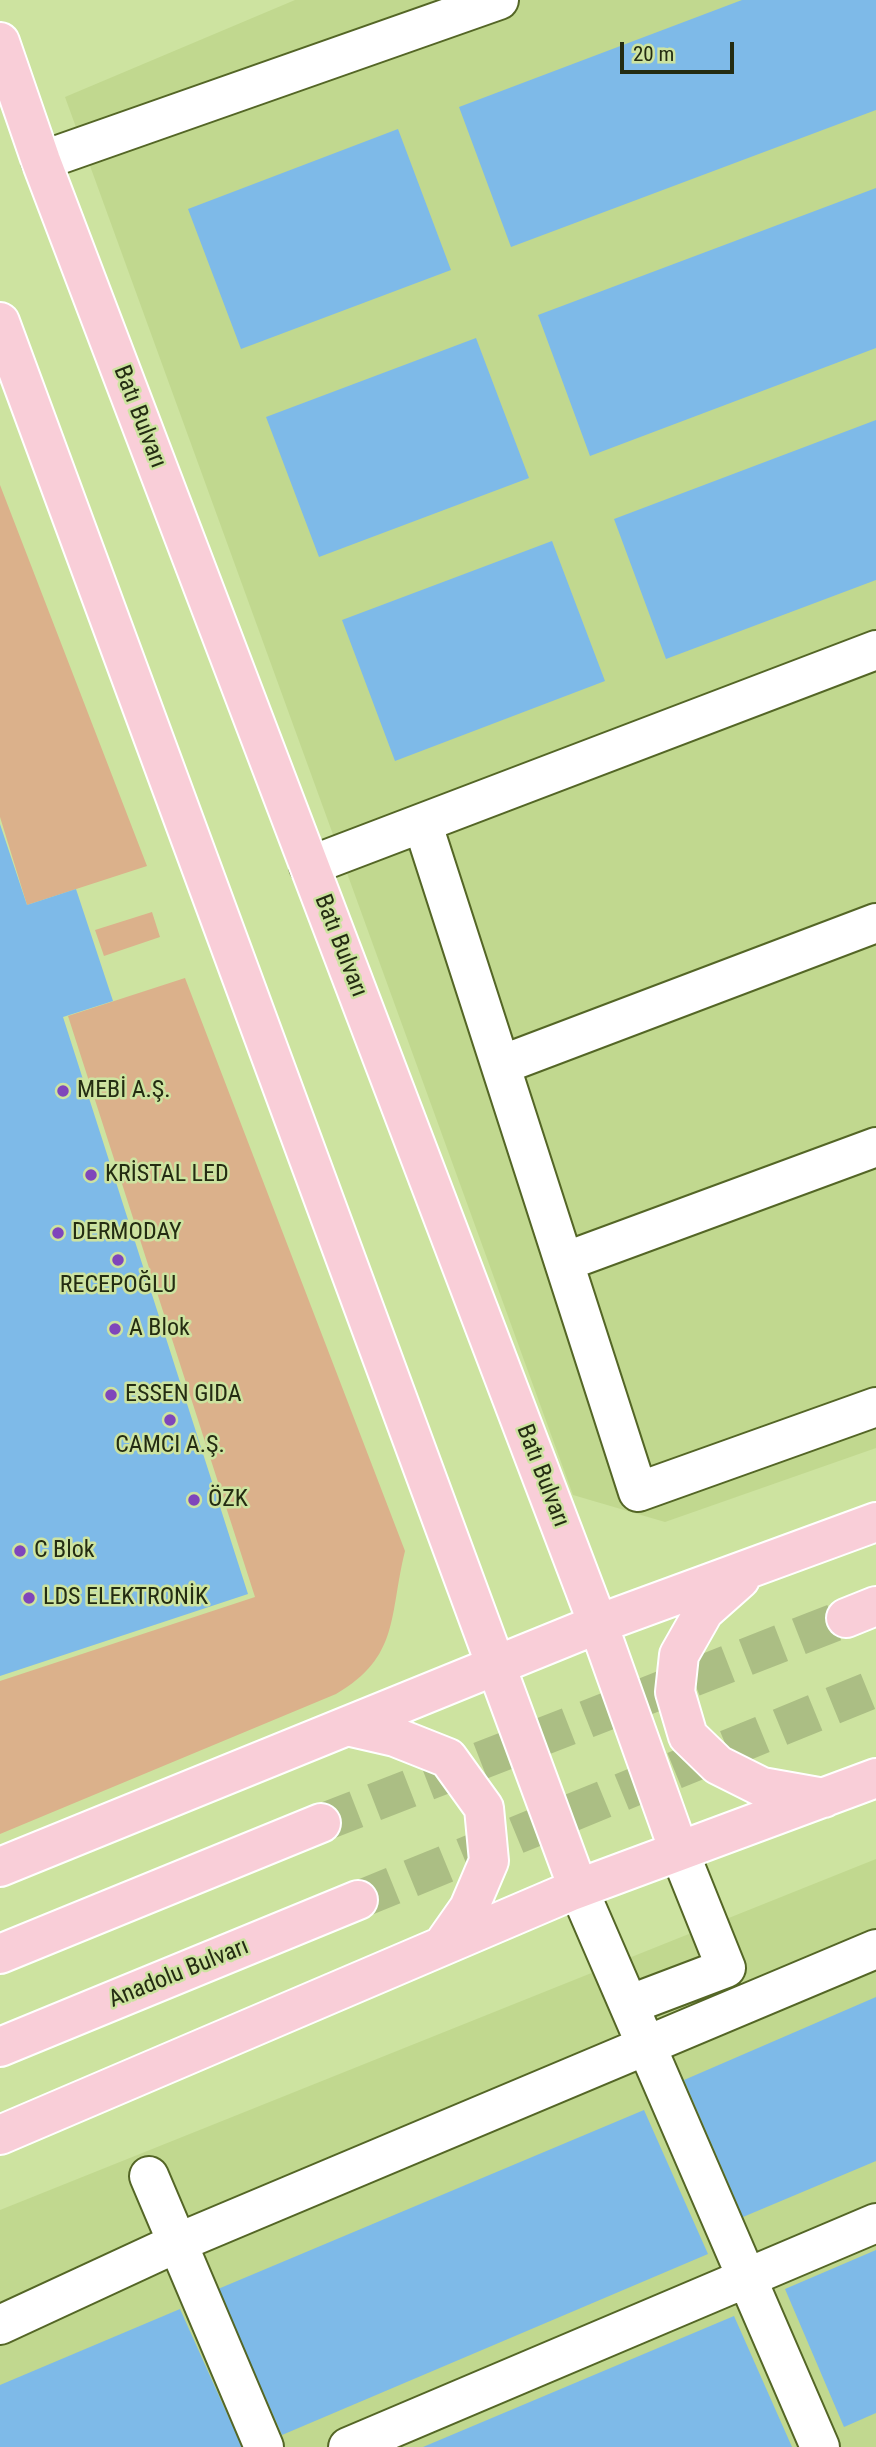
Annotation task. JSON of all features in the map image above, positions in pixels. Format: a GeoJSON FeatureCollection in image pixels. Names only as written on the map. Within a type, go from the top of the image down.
{"type":"FeatureCollection","features":[{"type":"Feature","properties":{"kind":"main road","name":"Batı Bulvarı"},"geometry":{"type":"LineString","coordinates":[[0,42],[41,161],[598,1624],[679,1852]]}},
{"type":"Feature","properties":{"kind":"main road"},"geometry":{"type":"LineString","coordinates":[[0,322],[578,1888]]}},
{"type":"Feature","properties":{"kind":"main road"},"geometry":{"type":"LineString","coordinates":[[0,1867],[598,1624],[876,1522]]}},
{"type":"Feature","properties":{"kind":"main road"},"geometry":{"type":"LineString","coordinates":[[754,1566],[704,1611],[679,1656],[675,1692],[688,1736],[718,1765],[762,1787],[824,1798]]}},
{"type":"Feature","properties":{"kind":"main road"},"geometry":{"type":"LineString","coordinates":[[347,1726],[395,1737],[448,1758],[484,1808],[489,1861],[469,1908],[443,1945]]}},
{"type":"Feature","properties":{"kind":"main road"},"geometry":{"type":"LineString","coordinates":[[0,2135],[578,1888],[876,1779]]}},
{"type":"Feature","properties":{"kind":"main road"},"geometry":{"type":"LineString","coordinates":[[0,1954],[321,1823]]}},
{"type":"Feature","properties":{"kind":"main road","name":"Anadolu Bulvarı"},"geometry":{"type":"LineString","coordinates":[[0,2048],[358,1900]]}},
{"type":"Feature","properties":{"kind":"street"},"geometry":{"type":"LineString","coordinates":[[41,161],[499,0]]}},
{"type":"Feature","properties":{"kind":"street"},"geometry":{"type":"LineString","coordinates":[[309,866],[423,825],[876,650]]}},
{"type":"Feature","properties":{"kind":"street"},"geometry":{"type":"LineString","coordinates":[[423,825],[638,1492],[876,1407]]}},
{"type":"Feature","properties":{"kind":"street"},"geometry":{"type":"LineString","coordinates":[[501,1065],[876,923]]}},
{"type":"Feature","properties":{"kind":"street"},"geometry":{"type":"LineString","coordinates":[[564,1262],[876,1147]]}},
{"type":"Feature","properties":{"kind":"street"},"geometry":{"type":"LineString","coordinates":[[631,2004],[726,1968],[679,1852]]}},
{"type":"Feature","properties":{"kind":"street"},"geometry":{"type":"LineString","coordinates":[[578,1888],[631,2004],[820,2447]]}},
{"type":"Feature","properties":{"kind":"street"},"geometry":{"type":"LineString","coordinates":[[0,2325],[177,2243],[876,1949]]}},
{"type":"Feature","properties":{"kind":"street"},"geometry":{"type":"LineString","coordinates":[[149,2176],[264,2447]]}},
{"type":"Feature","properties":{"kind":"street"},"geometry":{"type":"LineString","coordinates":[[348,2447],[876,2223]]}},
{"type":"Feature","properties":{"kind":"shaded area"},"geometry":{"type":"Polygon","coordinates":[[[295,0],[876,0],[876,1448],[665,1522],[573,1495],[65,97],[295,0]]]}},
{"type":"Feature","properties":{"kind":"shaded area"},"geometry":{"type":"Polygon","coordinates":[[[0,485],[147,866],[27,905],[0,817],[0,485]]]}},
{"type":"Feature","properties":{"kind":"shaded area"},"geometry":{"type":"Polygon","coordinates":[[[152,912],[160,937],[104,956],[95,930],[152,912]]]}},
{"type":"Feature","properties":{"kind":"shaded area"},"geometry":{"type":"Polygon","coordinates":[[[185,978],[405,1551],[393,1615],[382,1649],[372,1665],[357,1680],[336,1694],[0,1834],[0,1681],[255,1597],[68,1016],[185,978]]]}},
{"type":"Feature","properties":{"kind":"shaded area"},"geometry":{"type":"Polygon","coordinates":[[[876,1859],[876,2447],[0,2447],[0,2210],[876,1859]]]}},
{"type":"Feature","properties":{"kind":"building"},"geometry":{"type":"Polygon","coordinates":[[[742,0],[876,0],[876,110],[511,247],[459,107],[742,0]]]}},
{"type":"Feature","properties":{"kind":"building"},"geometry":{"type":"Polygon","coordinates":[[[398,129],[451,270],[241,349],[188,209],[398,129]]]}},
{"type":"Feature","properties":{"kind":"building"},"geometry":{"type":"Polygon","coordinates":[[[876,188],[876,348],[590,456],[538,315],[876,188]]]}},
{"type":"Feature","properties":{"kind":"building"},"geometry":{"type":"Polygon","coordinates":[[[476,338],[529,478],[319,557],[266,417],[476,338]]]}},
{"type":"Feature","properties":{"kind":"building"},"geometry":{"type":"Polygon","coordinates":[[[876,420],[876,580],[666,659],[614,519],[876,420]]]}},
{"type":"Feature","properties":{"kind":"building"},"geometry":{"type":"Polygon","coordinates":[[[552,541],[605,681],[395,761],[342,620],[552,541]]]}},
{"type":"Feature","properties":{"kind":"building"},"geometry":{"type":"Polygon","coordinates":[[[0,824],[27,905],[76,889],[113,1001],[63,1017],[248,1594],[0,1676],[0,824]]]}},
{"type":"Feature","properties":{"kind":"building"},"geometry":{"type":"Polygon","coordinates":[[[876,1997],[876,2161],[743,2217],[684,2080],[876,1997]]]}},
{"type":"Feature","properties":{"kind":"building"},"geometry":{"type":"Polygon","coordinates":[[[644,2110],[708,2254],[282,2435],[218,2289],[644,2110]]]}},
{"type":"Feature","properties":{"kind":"building"},"geometry":{"type":"Polygon","coordinates":[[[876,2250],[876,2413],[844,2427],[785,2289],[876,2250]]]}},
{"type":"Feature","properties":{"kind":"building"},"geometry":{"type":"Polygon","coordinates":[[[180,2309],[242,2447],[0,2447],[0,2385],[180,2309]]]}},
{"type":"Feature","properties":{"kind":"building"},"geometry":{"type":"Polygon","coordinates":[[[734,2316],[792,2447],[423,2447],[734,2316]]]}},
{"type":"Feature","properties":{"kind":"tunnel"},"geometry":{"type":"LineString","coordinates":[[321,1823],[846,1618]]}},
{"type":"Feature","properties":{"kind":"tunnel"},"geometry":{"type":"LineString","coordinates":[[358,1900],[876,1688]]}},
{"type":"Feature","properties":{"kind":"place","name":"MEBİ A.Ş."},"geometry":{"type":"Point","coordinates":[63,1091]}},
{"type":"Feature","properties":{"kind":"place","name":"KRİSTAL LED"},"geometry":{"type":"Point","coordinates":[91,1175]}},
{"type":"Feature","properties":{"kind":"place","name":"DERMODAY"},"geometry":{"type":"Point","coordinates":[58,1233]}},
{"type":"Feature","properties":{"kind":"place","name":"RECEPOĞLU"},"geometry":{"type":"Point","coordinates":[118,1260]}},
{"type":"Feature","properties":{"kind":"place","name":"A Blok"},"geometry":{"type":"Point","coordinates":[115,1329]}},
{"type":"Feature","properties":{"kind":"place","name":"ESSEN GIDA"},"geometry":{"type":"Point","coordinates":[111,1395]}},
{"type":"Feature","properties":{"kind":"place","name":"CAMCI A.Ş."},"geometry":{"type":"Point","coordinates":[170,1420]}},
{"type":"Feature","properties":{"kind":"place","name":"ÖZK"},"geometry":{"type":"Point","coordinates":[194,1500]}},
{"type":"Feature","properties":{"kind":"place","name":"C Blok"},"geometry":{"type":"Point","coordinates":[20,1551]}},
{"type":"Feature","properties":{"kind":"place","name":"LDS ELEKTRONİK"},"geometry":{"type":"Point","coordinates":[29,1598]}}]}
